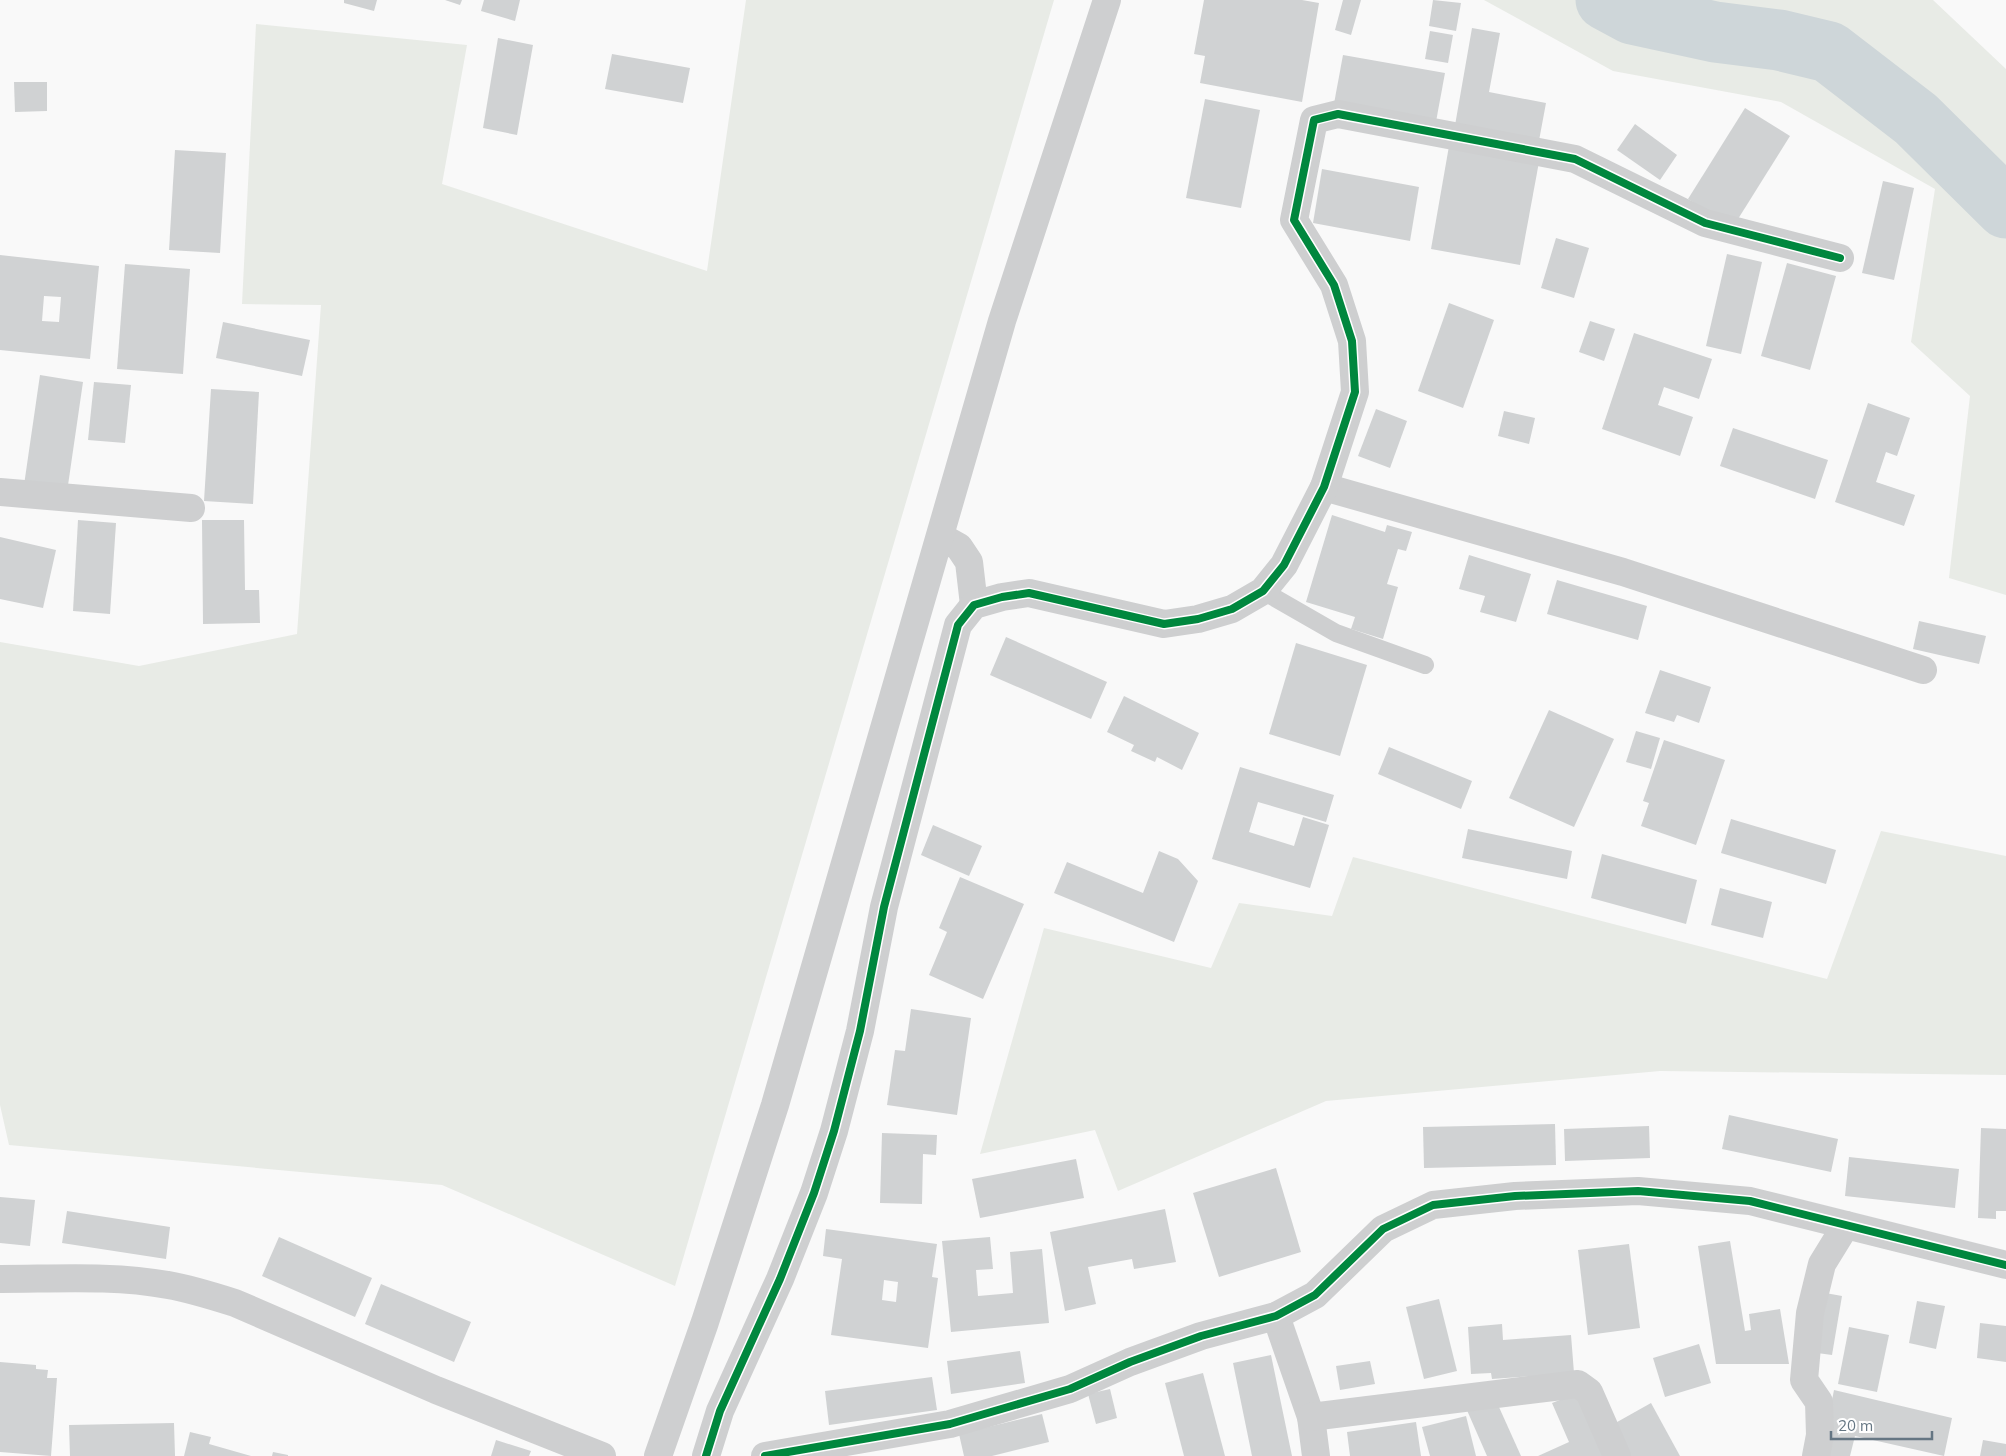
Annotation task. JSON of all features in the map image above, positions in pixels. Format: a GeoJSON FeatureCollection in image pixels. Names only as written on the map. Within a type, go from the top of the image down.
{"type":"FeatureCollection","features":[{"type":"Feature","properties":{"kind":"street"},"geometry":{"type":"LineString","coordinates":[[658,1456],[706,1322],[776,1105],[1002,321],[1107,0]]}},
{"type":"Feature","properties":{"kind":"street"},"geometry":{"type":"LineString","coordinates":[[706,1456],[720,1411],[780,1278],[810,1201],[834,1131],[860,1031],[884,907],[958,625],[974,605],[1002,597],[1029,593],[1164,624],[1198,619],[1232,609],[1263,591],[1284,565],[1324,487],[1355,392],[1352,341],[1334,285],[1294,220],[1314,120],[1338,114],[1575,159],[1705,223],[1840,258]]}},
{"type":"Feature","properties":{"kind":"street"},"geometry":{"type":"LineString","coordinates":[[1324,487],[1623,572],[1923,670]]}},
{"type":"Feature","properties":{"kind":"street"},"geometry":{"type":"LineString","coordinates":[[0,492],[191,508]]}},
{"type":"Feature","properties":{"kind":"street"},"geometry":{"type":"LineString","coordinates":[[941,536],[959,547],[969,562],[974,605]]}},
{"type":"Feature","properties":{"kind":"street"},"geometry":{"type":"LineString","coordinates":[[765,1456],[950,1424],[1070,1389],[1130,1362],[1201,1336],[1276,1316],[1315,1296],[1383,1229],[1433,1205],[1515,1196],[1638,1191],[1750,1201],[2006,1265]]}},
{"type":"Feature","properties":{"kind":"street"},"geometry":{"type":"LineString","coordinates":[[1816,1456],[1820,1436],[1819,1402],[1804,1380],[1809,1322],[1814,1288],[1822,1264],[1846,1225]]}},
{"type":"Feature","properties":{"kind":"street"},"geometry":{"type":"LineString","coordinates":[[0,1279],[134,1280],[168,1285],[227,1300],[327,1341],[436,1390],[602,1456]]}},
{"type":"Feature","properties":{"kind":"street"},"geometry":{"type":"LineString","coordinates":[[1276,1316],[1310,1417],[1316,1456]]}},
{"type":"Feature","properties":{"kind":"street"},"geometry":{"type":"LineString","coordinates":[[1310,1417],[1578,1384],[1589,1392],[1617,1456]]}},
{"type":"Feature","properties":{"kind":"lane"},"geometry":{"type":"LineString","coordinates":[[1263,591],[1336,633],[1425,665]]}},
{"type":"Feature","properties":{"kind":"shaded area"},"geometry":{"type":"Polygon","coordinates":[[[746,0],[1054,0],[675,1286],[442,1185],[9,1145],[0,1105],[0,642],[139,666],[297,634],[321,305],[242,304],[256,24],[467,45],[442,184],[707,271],[746,0]]]}},
{"type":"Feature","properties":{"kind":"shaded area"},"geometry":{"type":"Polygon","coordinates":[[[1484,0],[1933,0],[2006,69],[2006,595],[1949,578],[1970,396],[1911,342],[1935,189],[1781,102],[1613,71],[1484,0]]]}},
{"type":"Feature","properties":{"kind":"shaded area"},"geometry":{"type":"Polygon","coordinates":[[[1881,831],[2006,856],[2006,1075],[1660,1071],[1326,1101],[1118,1191],[1095,1130],[980,1154],[1044,928],[1211,968],[1239,903],[1332,916],[1353,857],[1827,979],[1881,831]]]}},
{"type":"Feature","properties":{"kind":"building"},"geometry":{"type":"Polygon","coordinates":[[[344,0],[377,0],[374,11],[344,3],[344,0]]]}},
{"type":"Feature","properties":{"kind":"building"},"geometry":{"type":"Polygon","coordinates":[[[445,0],[462,0],[460,5],[445,0]]]}},
{"type":"Feature","properties":{"kind":"building"},"geometry":{"type":"Polygon","coordinates":[[[484,0],[520,0],[515,21],[481,11],[484,0]]]}},
{"type":"Feature","properties":{"kind":"building"},"geometry":{"type":"Polygon","coordinates":[[[1204,0],[1302,0],[1319,3],[1302,102],[1200,83],[1205,56],[1194,54],[1204,0]]]}},
{"type":"Feature","properties":{"kind":"building"},"geometry":{"type":"Polygon","coordinates":[[[1343,0],[1361,0],[1351,35],[1335,30],[1343,0]]]}},
{"type":"Feature","properties":{"kind":"building"},"geometry":{"type":"Polygon","coordinates":[[[1433,0],[1461,3],[1456,31],[1429,26],[1433,0]]]}},
{"type":"Feature","properties":{"kind":"building"},"geometry":{"type":"Polygon","coordinates":[[[1472,28],[1500,33],[1489,92],[1546,103],[1538,146],[1454,131],[1472,28]]]}},
{"type":"Feature","properties":{"kind":"building"},"geometry":{"type":"Polygon","coordinates":[[[1430,31],[1453,35],[1448,63],[1425,59],[1430,31]]]}},
{"type":"Feature","properties":{"kind":"building"},"geometry":{"type":"Polygon","coordinates":[[[498,38],[533,45],[517,135],[483,128],[498,38]]]}},
{"type":"Feature","properties":{"kind":"building"},"geometry":{"type":"Polygon","coordinates":[[[612,54],[690,68],[683,103],[605,89],[612,54]]]}},
{"type":"Feature","properties":{"kind":"building"},"geometry":{"type":"Polygon","coordinates":[[[1343,55],[1445,73],[1435,127],[1333,109],[1343,55]]]}},
{"type":"Feature","properties":{"kind":"building"},"geometry":{"type":"Polygon","coordinates":[[[14,82],[47,82],[47,111],[15,112],[14,82]]]}},
{"type":"Feature","properties":{"kind":"building"},"geometry":{"type":"Polygon","coordinates":[[[1205,99],[1260,110],[1241,208],[1186,198],[1205,99]]]}},
{"type":"Feature","properties":{"kind":"building"},"geometry":{"type":"Polygon","coordinates":[[[1745,108],[1790,136],[1733,227],[1688,199],[1745,108]]]}},
{"type":"Feature","properties":{"kind":"building"},"geometry":{"type":"Polygon","coordinates":[[[1635,124],[1677,155],[1660,180],[1617,150],[1635,124]]]}},
{"type":"Feature","properties":{"kind":"building"},"geometry":{"type":"Polygon","coordinates":[[[1449,146],[1539,162],[1520,265],[1431,249],[1449,146]]]}},
{"type":"Feature","properties":{"kind":"building"},"geometry":{"type":"Polygon","coordinates":[[[175,150],[226,153],[220,253],[169,250],[175,150]]]}},
{"type":"Feature","properties":{"kind":"building"},"geometry":{"type":"Polygon","coordinates":[[[1322,169],[1419,187],[1410,241],[1313,223],[1322,169]]]}},
{"type":"Feature","properties":{"kind":"building"},"geometry":{"type":"Polygon","coordinates":[[[1883,181],[1914,188],[1894,280],[1862,273],[1883,181]]]}},
{"type":"Feature","properties":{"kind":"building"},"geometry":{"type":"Polygon","coordinates":[[[1556,238],[1589,248],[1574,298],[1541,288],[1556,238]]]}},
{"type":"Feature","properties":{"kind":"building"},"geometry":{"type":"Polygon","coordinates":[[[1727,254],[1762,262],[1741,354],[1706,346],[1727,254]]]}},
{"type":"Feature","properties":{"kind":"building"},"geometry":{"type":"Polygon","coordinates":[[[0,255],[99,266],[90,359],[0,350],[0,255]],[[44,296],[42,321],[59,322],[61,297],[44,296]]]}},
{"type":"Feature","properties":{"kind":"building"},"geometry":{"type":"Polygon","coordinates":[[[1787,263],[1836,276],[1810,370],[1761,356],[1787,263]]]}},
{"type":"Feature","properties":{"kind":"building"},"geometry":{"type":"Polygon","coordinates":[[[125,264],[190,269],[183,374],[117,369],[125,264]]]}},
{"type":"Feature","properties":{"kind":"building"},"geometry":{"type":"Polygon","coordinates":[[[1449,303],[1494,320],[1463,408],[1418,391],[1449,303]]]}},
{"type":"Feature","properties":{"kind":"building"},"geometry":{"type":"Polygon","coordinates":[[[1590,321],[1615,329],[1604,361],[1579,352],[1590,321]]]}},
{"type":"Feature","properties":{"kind":"building"},"geometry":{"type":"Polygon","coordinates":[[[223,322],[310,340],[302,376],[216,358],[223,322]]]}},
{"type":"Feature","properties":{"kind":"building"},"geometry":{"type":"Polygon","coordinates":[[[1634,333],[1712,359],[1699,399],[1664,387],[1658,405],[1693,417],[1680,456],[1602,429],[1634,333]]]}},
{"type":"Feature","properties":{"kind":"building"},"geometry":{"type":"Polygon","coordinates":[[[40,375],[83,382],[67,492],[24,485],[40,375]]]}},
{"type":"Feature","properties":{"kind":"building"},"geometry":{"type":"Polygon","coordinates":[[[94,382],[131,385],[125,443],[88,440],[94,382]]]}},
{"type":"Feature","properties":{"kind":"building"},"geometry":{"type":"Polygon","coordinates":[[[211,389],[259,392],[253,504],[204,501],[211,389]]]}},
{"type":"Feature","properties":{"kind":"building"},"geometry":{"type":"Polygon","coordinates":[[[1868,403],[1910,418],[1897,456],[1886,452],[1876,482],[1915,495],[1904,526],[1835,502],[1868,403]]]}},
{"type":"Feature","properties":{"kind":"building"},"geometry":{"type":"Polygon","coordinates":[[[1376,409],[1407,421],[1390,468],[1358,456],[1376,409]]]}},
{"type":"Feature","properties":{"kind":"building"},"geometry":{"type":"Polygon","coordinates":[[[1504,411],[1535,418],[1529,444],[1498,436],[1504,411]]]}},
{"type":"Feature","properties":{"kind":"building"},"geometry":{"type":"Polygon","coordinates":[[[1733,428],[1828,460],[1815,499],[1720,466],[1733,428]]]}},
{"type":"Feature","properties":{"kind":"building"},"geometry":{"type":"Polygon","coordinates":[[[1332,515],[1385,532],[1387,525],[1412,532],[1406,551],[1398,549],[1387,584],[1398,587],[1383,639],[1351,629],[1355,617],[1306,602],[1332,515]]]}},
{"type":"Feature","properties":{"kind":"building"},"geometry":{"type":"Polygon","coordinates":[[[78,520],[116,523],[110,614],[73,611],[78,520]]]}},
{"type":"Feature","properties":{"kind":"building"},"geometry":{"type":"Polygon","coordinates":[[[202,520],[244,520],[245,590],[259,590],[260,623],[203,624],[202,520]]]}},
{"type":"Feature","properties":{"kind":"building"},"geometry":{"type":"Polygon","coordinates":[[[0,537],[56,550],[43,608],[0,599],[0,537]]]}},
{"type":"Feature","properties":{"kind":"building"},"geometry":{"type":"Polygon","coordinates":[[[1469,555],[1531,574],[1516,622],[1480,612],[1485,596],[1459,589],[1469,555]]]}},
{"type":"Feature","properties":{"kind":"building"},"geometry":{"type":"Polygon","coordinates":[[[1557,580],[1647,606],[1638,640],[1547,614],[1557,580]]]}},
{"type":"Feature","properties":{"kind":"building"},"geometry":{"type":"Polygon","coordinates":[[[1919,621],[1986,636],[1979,664],[1913,649],[1919,621]]]}},
{"type":"Feature","properties":{"kind":"building"},"geometry":{"type":"Polygon","coordinates":[[[1006,637],[1107,682],[1091,719],[990,675],[1006,637]]]}},
{"type":"Feature","properties":{"kind":"building"},"geometry":{"type":"Polygon","coordinates":[[[1296,643],[1367,665],[1340,756],[1269,734],[1296,643]]]}},
{"type":"Feature","properties":{"kind":"building"},"geometry":{"type":"Polygon","coordinates":[[[1660,670],[1711,687],[1699,723],[1677,715],[1674,722],[1645,713],[1660,670]]]}},
{"type":"Feature","properties":{"kind":"building"},"geometry":{"type":"Polygon","coordinates":[[[1124,696],[1199,733],[1182,770],[1157,757],[1155,762],[1131,751],[1134,745],[1107,732],[1124,696]]]}},
{"type":"Feature","properties":{"kind":"building"},"geometry":{"type":"Polygon","coordinates":[[[1549,710],[1614,739],[1574,827],[1509,798],[1549,710]]]}},
{"type":"Feature","properties":{"kind":"building"},"geometry":{"type":"Polygon","coordinates":[[[1636,731],[1660,738],[1651,769],[1626,762],[1636,731]]]}},
{"type":"Feature","properties":{"kind":"building"},"geometry":{"type":"Polygon","coordinates":[[[1664,740],[1725,760],[1696,845],[1641,826],[1649,803],[1643,801],[1664,740]]]}},
{"type":"Feature","properties":{"kind":"building"},"geometry":{"type":"Polygon","coordinates":[[[1389,747],[1472,781],[1461,809],[1378,774],[1389,747]]]}},
{"type":"Feature","properties":{"kind":"building"},"geometry":{"type":"Polygon","coordinates":[[[1240,767],[1334,795],[1326,822],[1258,802],[1249,832],[1294,846],[1303,817],[1329,825],[1310,888],[1212,859],[1240,767]]]}},
{"type":"Feature","properties":{"kind":"building"},"geometry":{"type":"Polygon","coordinates":[[[1731,819],[1836,850],[1826,884],[1721,853],[1731,819]]]}},
{"type":"Feature","properties":{"kind":"building"},"geometry":{"type":"Polygon","coordinates":[[[933,825],[982,846],[969,876],[921,855],[933,825]]]}},
{"type":"Feature","properties":{"kind":"building"},"geometry":{"type":"Polygon","coordinates":[[[1468,829],[1572,851],[1567,879],[1462,858],[1468,829]]]}},
{"type":"Feature","properties":{"kind":"building"},"geometry":{"type":"Polygon","coordinates":[[[1159,851],[1178,859],[1198,881],[1174,942],[1054,893],[1067,862],[1143,893],[1159,851]]]}},
{"type":"Feature","properties":{"kind":"building"},"geometry":{"type":"Polygon","coordinates":[[[1602,854],[1697,880],[1686,924],[1591,898],[1602,854]]]}},
{"type":"Feature","properties":{"kind":"building"},"geometry":{"type":"Polygon","coordinates":[[[960,877],[1024,904],[983,999],[929,975],[947,932],[939,928],[960,877]]]}},
{"type":"Feature","properties":{"kind":"building"},"geometry":{"type":"Polygon","coordinates":[[[1720,888],[1772,902],[1763,938],[1711,925],[1720,888]]]}},
{"type":"Feature","properties":{"kind":"building"},"geometry":{"type":"Polygon","coordinates":[[[911,1009],[971,1018],[957,1115],[887,1105],[895,1050],[905,1051],[911,1009]]]}},
{"type":"Feature","properties":{"kind":"building"},"geometry":{"type":"Polygon","coordinates":[[[1729,1115],[1838,1139],[1831,1172],[1722,1149],[1729,1115]]]}},
{"type":"Feature","properties":{"kind":"building"},"geometry":{"type":"Polygon","coordinates":[[[1555,1124],[1556,1165],[1424,1168],[1423,1127],[1555,1124]]]}},
{"type":"Feature","properties":{"kind":"building"},"geometry":{"type":"Polygon","coordinates":[[[1649,1126],[1650,1158],[1565,1161],[1564,1129],[1649,1126]]]}},
{"type":"Feature","properties":{"kind":"building"},"geometry":{"type":"Polygon","coordinates":[[[1981,1128],[2006,1129],[2006,1211],[1996,1211],[1996,1219],[1978,1218],[1981,1128]]]}},
{"type":"Feature","properties":{"kind":"building"},"geometry":{"type":"Polygon","coordinates":[[[882,1133],[937,1135],[936,1155],[923,1154],[922,1204],[880,1203],[882,1133]]]}},
{"type":"Feature","properties":{"kind":"building"},"geometry":{"type":"Polygon","coordinates":[[[1849,1157],[1959,1169],[1955,1208],[1845,1196],[1849,1157]]]}},
{"type":"Feature","properties":{"kind":"building"},"geometry":{"type":"Polygon","coordinates":[[[1076,1159],[1084,1198],[980,1218],[972,1179],[1076,1159]]]}},
{"type":"Feature","properties":{"kind":"building"},"geometry":{"type":"Polygon","coordinates":[[[1276,1168],[1301,1252],[1219,1277],[1193,1193],[1276,1168]]]}},
{"type":"Feature","properties":{"kind":"building"},"geometry":{"type":"Polygon","coordinates":[[[0,1197],[35,1200],[30,1246],[0,1243],[0,1197]]]}},
{"type":"Feature","properties":{"kind":"building"},"geometry":{"type":"Polygon","coordinates":[[[1165,1209],[1176,1262],[1134,1269],[1132,1259],[1088,1267],[1096,1304],[1065,1311],[1050,1232],[1165,1209]]]}},
{"type":"Feature","properties":{"kind":"building"},"geometry":{"type":"Polygon","coordinates":[[[67,1211],[170,1227],[166,1259],[62,1243],[67,1211]]]}},
{"type":"Feature","properties":{"kind":"building"},"geometry":{"type":"Polygon","coordinates":[[[826,1229],[937,1244],[932,1277],[938,1278],[928,1348],[831,1335],[842,1259],[823,1256],[826,1229]],[[884,1280],[882,1300],[896,1302],[898,1282],[884,1280]]]}},
{"type":"Feature","properties":{"kind":"building"},"geometry":{"type":"Polygon","coordinates":[[[279,1237],[372,1278],[355,1317],[262,1276],[279,1237]]]}},
{"type":"Feature","properties":{"kind":"building"},"geometry":{"type":"Polygon","coordinates":[[[990,1237],[993,1269],[976,1270],[978,1296],[1013,1293],[1010,1252],[1042,1249],[1049,1323],[951,1332],[942,1241],[990,1237]]]}},
{"type":"Feature","properties":{"kind":"building"},"geometry":{"type":"Polygon","coordinates":[[[1730,1241],[1745,1331],[1751,1330],[1749,1314],[1780,1309],[1789,1364],[1716,1364],[1698,1246],[1730,1241]]]}},
{"type":"Feature","properties":{"kind":"building"},"geometry":{"type":"Polygon","coordinates":[[[1629,1244],[1640,1328],[1588,1335],[1578,1250],[1629,1244]]]}},
{"type":"Feature","properties":{"kind":"building"},"geometry":{"type":"Polygon","coordinates":[[[381,1284],[471,1322],[454,1362],[365,1324],[381,1284]]]}},
{"type":"Feature","properties":{"kind":"building"},"geometry":{"type":"Polygon","coordinates":[[[1820,1292],[1842,1296],[1832,1355],[1810,1352],[1820,1292]]]}},
{"type":"Feature","properties":{"kind":"building"},"geometry":{"type":"Polygon","coordinates":[[[1439,1299],[1457,1371],[1424,1379],[1406,1307],[1439,1299]]]}},
{"type":"Feature","properties":{"kind":"building"},"geometry":{"type":"Polygon","coordinates":[[[1917,1301],[1945,1306],[1936,1349],[1909,1343],[1917,1301]]]}},
{"type":"Feature","properties":{"kind":"building"},"geometry":{"type":"Polygon","coordinates":[[[1980,1323],[2006,1326],[2006,1362],[1977,1358],[1980,1323]]]}},
{"type":"Feature","properties":{"kind":"building"},"geometry":{"type":"Polygon","coordinates":[[[1502,1324],[1503,1340],[1571,1335],[1574,1373],[1492,1379],[1491,1373],[1471,1374],[1468,1327],[1502,1324]]]}},
{"type":"Feature","properties":{"kind":"building"},"geometry":{"type":"Polygon","coordinates":[[[1849,1327],[1889,1335],[1877,1392],[1838,1384],[1849,1327]]]}},
{"type":"Feature","properties":{"kind":"building"},"geometry":{"type":"Polygon","coordinates":[[[1699,1344],[1711,1383],[1665,1397],[1653,1358],[1699,1344]]]}},
{"type":"Feature","properties":{"kind":"building"},"geometry":{"type":"Polygon","coordinates":[[[1020,1351],[1025,1383],[951,1394],[947,1361],[1020,1351]]]}},
{"type":"Feature","properties":{"kind":"building"},"geometry":{"type":"Polygon","coordinates":[[[1271,1355],[1292,1456],[1252,1456],[1233,1363],[1271,1355]]]}},
{"type":"Feature","properties":{"kind":"building"},"geometry":{"type":"Polygon","coordinates":[[[1370,1361],[1375,1384],[1340,1390],[1336,1366],[1370,1361]]]}},
{"type":"Feature","properties":{"kind":"building"},"geometry":{"type":"Polygon","coordinates":[[[0,1362],[36,1365],[36,1369],[48,1370],[47,1378],[57,1378],[51,1456],[0,1452],[0,1362]]]}},
{"type":"Feature","properties":{"kind":"building"},"geometry":{"type":"Polygon","coordinates":[[[1203,1373],[1225,1456],[1184,1456],[1165,1383],[1203,1373]]]}},
{"type":"Feature","properties":{"kind":"building"},"geometry":{"type":"Polygon","coordinates":[[[932,1377],[937,1410],[829,1425],[825,1391],[932,1377]]]}},
{"type":"Feature","properties":{"kind":"building"},"geometry":{"type":"Polygon","coordinates":[[[1110,1389],[1117,1418],[1096,1424],[1088,1394],[1110,1389]]]}},
{"type":"Feature","properties":{"kind":"building"},"geometry":{"type":"Polygon","coordinates":[[[1834,1390],[1952,1418],[1944,1456],[1855,1436],[1850,1456],[1821,1456],[1834,1390]]]}},
{"type":"Feature","properties":{"kind":"building"},"geometry":{"type":"Polygon","coordinates":[[[1583,1391],[1614,1456],[1538,1456],[1569,1442],[1552,1403],[1583,1391]]]}},
{"type":"Feature","properties":{"kind":"building"},"geometry":{"type":"Polygon","coordinates":[[[1494,1396],[1521,1456],[1487,1456],[1466,1408],[1494,1396]]]}},
{"type":"Feature","properties":{"kind":"building"},"geometry":{"type":"Polygon","coordinates":[[[1651,1403],[1680,1456],[1626,1456],[1610,1426],[1651,1403]]]}},
{"type":"Feature","properties":{"kind":"building"},"geometry":{"type":"Polygon","coordinates":[[[1042,1414],[1049,1442],[992,1456],[964,1456],[959,1434],[1042,1414]]]}},
{"type":"Feature","properties":{"kind":"building"},"geometry":{"type":"Polygon","coordinates":[[[1466,1416],[1476,1456],[1430,1456],[1422,1427],[1466,1416]]]}},
{"type":"Feature","properties":{"kind":"building"},"geometry":{"type":"Polygon","coordinates":[[[1416,1422],[1421,1456],[1350,1456],[1347,1432],[1416,1422]]]}},
{"type":"Feature","properties":{"kind":"building"},"geometry":{"type":"Polygon","coordinates":[[[174,1423],[175,1456],[70,1456],[69,1425],[174,1423]]]}},
{"type":"Feature","properties":{"kind":"building"},"geometry":{"type":"Polygon","coordinates":[[[190,1432],[211,1437],[209,1444],[251,1456],[184,1456],[190,1432]]]}},
{"type":"Feature","properties":{"kind":"building"},"geometry":{"type":"Polygon","coordinates":[[[496,1440],[531,1451],[529,1456],[491,1456],[496,1440]]]}},
{"type":"Feature","properties":{"kind":"building"},"geometry":{"type":"Polygon","coordinates":[[[1983,1440],[2006,1444],[2006,1456],[1980,1456],[1983,1440]]]}},
{"type":"Feature","properties":{"kind":"building"},"geometry":{"type":"Polygon","coordinates":[[[273,1452],[288,1455],[288,1456],[272,1456],[273,1452]]]}},
{"type":"Feature","properties":{"kind":"waterway"},"geometry":{"type":"LineString","coordinates":[[1606,0],[1632,14],[1715,32],[1779,40],[1829,52],[1916,119],[2006,208]]}},
{"type":"Feature","properties":{"kind":"cycle path"},"geometry":{"type":"LineString","coordinates":[[706,1456],[720,1411],[780,1279],[814,1193],[834,1131],[860,1031],[884,907],[958,625],[974,605],[1002,597],[1029,593],[1164,624],[1198,619],[1232,609],[1263,591],[1284,565],[1324,487],[1355,392],[1352,341],[1334,285],[1294,220],[1314,120],[1338,114],[1575,159],[1705,223],[1840,258]]}},
{"type":"Feature","properties":{"kind":"cycle path"},"geometry":{"type":"LineString","coordinates":[[765,1456],[950,1424],[1070,1389],[1130,1362],[1201,1336],[1276,1316],[1315,1295],[1383,1229],[1433,1205],[1515,1196],[1638,1191],[1750,1201],[2006,1265]]}}]}
